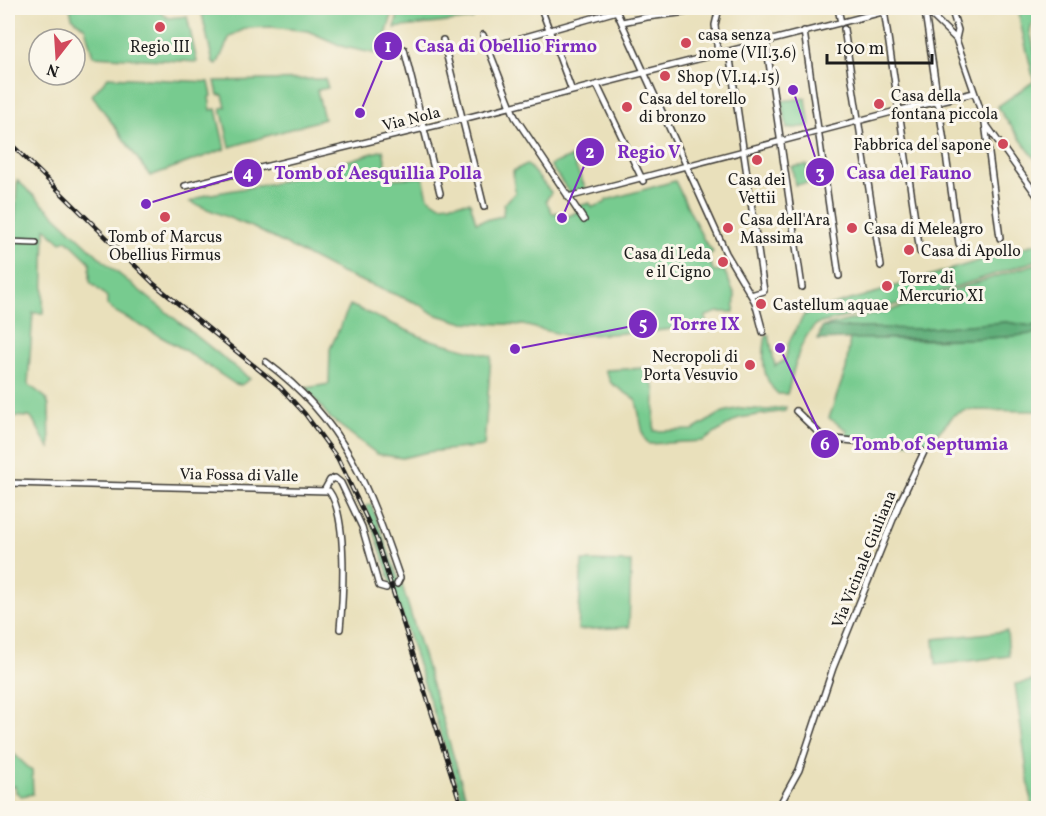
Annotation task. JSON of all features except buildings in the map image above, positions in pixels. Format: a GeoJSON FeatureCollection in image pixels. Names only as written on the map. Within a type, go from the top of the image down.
{"type":"FeatureCollection","features":[{"type":"Feature","properties":{"kind":"street"},"geometry":{"type":"LineString","coordinates":[[541,8],[573,91]]}},
{"type":"Feature","properties":{"kind":"street"},"geometry":{"type":"LineString","coordinates":[[622,22],[646,16],[719,8],[715,25],[718,54]]}},
{"type":"Feature","properties":{"kind":"street"},"geometry":{"type":"LineString","coordinates":[[838,8],[859,121],[881,266]]}},
{"type":"Feature","properties":{"kind":"street","name":"Via Nola"},"geometry":{"type":"LineString","coordinates":[[185,186],[511,107],[804,31],[843,26],[884,10],[898,8]]}},
{"type":"Feature","properties":{"kind":"street"},"geometry":{"type":"LineString","coordinates":[[951,8],[958,30],[956,39]]}},
{"type":"Feature","properties":{"kind":"street"},"geometry":{"type":"LineString","coordinates":[[490,47],[616,9],[730,261],[755,302],[763,332]]}},
{"type":"Feature","properties":{"kind":"street"},"geometry":{"type":"LineString","coordinates":[[884,10],[920,252]]}},
{"type":"Feature","properties":{"kind":"street"},"geometry":{"type":"LineString","coordinates":[[925,10],[956,39],[985,123],[1000,238]]}},
{"type":"Feature","properties":{"kind":"street"},"geometry":{"type":"LineString","coordinates":[[925,10],[959,244]]}},
{"type":"Feature","properties":{"kind":"street"},"geometry":{"type":"LineString","coordinates":[[804,31],[839,276]]}},
{"type":"Feature","properties":{"kind":"street"},"geometry":{"type":"LineString","coordinates":[[483,35],[490,47],[511,107],[584,220]]}},
{"type":"Feature","properties":{"kind":"street"},"geometry":{"type":"LineString","coordinates":[[443,40],[483,207]]}},
{"type":"Feature","properties":{"kind":"street"},"geometry":{"type":"LineString","coordinates":[[766,42],[801,287]]}},
{"type":"Feature","properties":{"kind":"street"},"geometry":{"type":"LineString","coordinates":[[404,49],[440,193]]}},
{"type":"Feature","properties":{"kind":"street"},"geometry":{"type":"LineString","coordinates":[[729,52],[764,291],[751,295]]}},
{"type":"Feature","properties":{"kind":"street"},"geometry":{"type":"LineString","coordinates":[[597,85],[642,179]]}},
{"type":"Feature","properties":{"kind":"street"},"geometry":{"type":"LineString","coordinates":[[568,197],[642,179],[686,164],[974,93]]}},
{"type":"Feature","properties":{"kind":"street"},"geometry":{"type":"LineString","coordinates":[[985,123],[1038,197]]}},
{"type":"Feature","properties":{"kind":"street"},"geometry":{"type":"LineString","coordinates":[[8,242],[36,243]]}},
{"type":"Feature","properties":{"kind":"street"},"geometry":{"type":"LineString","coordinates":[[266,362],[308,396],[345,447],[369,490],[400,579],[397,584]]}},
{"type":"Feature","properties":{"kind":"street","name":"Via Vicinale Giuliana"},"geometry":{"type":"LineString","coordinates":[[778,808],[801,764],[833,668],[891,523],[924,455],[922,450],[914,447],[824,438],[796,411]]}},
{"type":"Feature","properties":{"kind":"street","name":"Via Fossa di Valle"},"geometry":{"type":"LineString","coordinates":[[8,483],[325,489],[330,480],[335,478],[341,483],[362,527],[379,586],[386,588]]}},
{"type":"Feature","properties":{"kind":"street"},"geometry":{"type":"LineString","coordinates":[[325,489],[335,499],[339,511],[344,590],[340,629]]}},
{"type":"Feature","properties":{"kind":"green space"},"geometry":{"type":"Polygon","coordinates":[[[70,8],[155,8],[168,18],[187,16],[197,62],[93,56],[87,27],[72,17],[70,8]]]}},
{"type":"Feature","properties":{"kind":"green space"},"geometry":{"type":"Polygon","coordinates":[[[215,8],[394,8],[382,49],[377,54],[344,47],[308,31],[271,27],[247,28],[230,36],[217,65],[213,63],[202,14],[213,11],[215,8]]]}},
{"type":"Feature","properties":{"kind":"green space"},"geometry":{"type":"Polygon","coordinates":[[[430,8],[471,8],[473,19],[395,28],[398,13],[428,16],[430,8]]]}},
{"type":"Feature","properties":{"kind":"green space"},"geometry":{"type":"Polygon","coordinates":[[[1019,8],[1038,8],[1038,22],[1032,24],[1030,31],[1038,65],[1038,163],[997,107],[1034,81],[1020,22],[1019,8]]]}},
{"type":"Feature","properties":{"kind":"green space"},"geometry":{"type":"Polygon","coordinates":[[[108,77],[209,82],[212,96],[209,97],[211,110],[216,109],[225,149],[150,176],[92,95],[108,77]]]}},
{"type":"Feature","properties":{"kind":"green space"},"geometry":{"type":"Polygon","coordinates":[[[325,79],[328,88],[317,90],[324,119],[230,147],[221,108],[226,107],[223,95],[218,95],[215,81],[325,79]]]}},
{"type":"Feature","properties":{"kind":"green space"},"geometry":{"type":"Polygon","coordinates":[[[806,98],[810,126],[787,129],[782,101],[806,98]]]}},
{"type":"Feature","properties":{"kind":"green space"},"geometry":{"type":"Polygon","coordinates":[[[383,150],[389,179],[423,177],[428,197],[440,205],[470,202],[476,222],[503,216],[504,204],[515,193],[513,171],[527,164],[551,192],[546,201],[553,214],[557,212],[560,220],[577,212],[575,207],[590,203],[592,207],[605,203],[606,200],[675,181],[704,240],[713,252],[708,256],[714,272],[724,270],[735,295],[734,312],[718,312],[706,316],[706,325],[646,332],[568,336],[523,325],[461,322],[434,314],[419,304],[341,273],[254,228],[190,202],[206,195],[275,183],[383,150]]]}},
{"type":"Feature","properties":{"kind":"green space"},"geometry":{"type":"Polygon","coordinates":[[[571,157],[586,189],[570,193],[550,165],[571,157]]]}},
{"type":"Feature","properties":{"kind":"green space"},"geometry":{"type":"Polygon","coordinates":[[[807,165],[809,183],[795,185],[792,167],[807,165]]]}},
{"type":"Feature","properties":{"kind":"green space"},"geometry":{"type":"Polygon","coordinates":[[[17,180],[109,266],[250,379],[241,385],[235,384],[181,348],[114,311],[107,305],[107,297],[90,282],[90,262],[67,240],[61,242],[45,228],[43,313],[33,313],[28,384],[46,398],[49,406],[50,448],[30,417],[8,416],[8,248],[14,248],[17,180]]]}},
{"type":"Feature","properties":{"kind":"green space"},"geometry":{"type":"Polygon","coordinates":[[[1038,243],[1038,260],[915,300],[817,324],[805,338],[801,347],[787,394],[778,394],[768,382],[764,367],[766,336],[769,335],[775,366],[785,360],[789,342],[805,313],[806,315],[812,311],[892,290],[892,287],[1038,243]]]}},
{"type":"Feature","properties":{"kind":"green space"},"geometry":{"type":"Polygon","coordinates":[[[1035,264],[1038,265],[1038,325],[1006,322],[920,329],[822,327],[891,310],[1035,264]]]}},
{"type":"Feature","properties":{"kind":"green space"},"geometry":{"type":"Polygon","coordinates":[[[350,305],[424,338],[491,356],[484,446],[428,452],[402,458],[377,454],[330,418],[306,388],[329,384],[330,349],[350,305]]]}},
{"type":"Feature","properties":{"kind":"green space"},"geometry":{"type":"Polygon","coordinates":[[[1006,322],[1038,325],[1038,333],[956,339],[818,340],[822,327],[920,329],[1006,322]]]}},
{"type":"Feature","properties":{"kind":"green space"},"geometry":{"type":"Polygon","coordinates":[[[1038,333],[1038,411],[968,410],[955,414],[928,444],[846,439],[847,430],[829,418],[846,369],[850,338],[968,339],[1038,333]]]}},
{"type":"Feature","properties":{"kind":"green space"},"geometry":{"type":"Polygon","coordinates":[[[647,368],[655,390],[654,431],[693,430],[723,412],[740,408],[768,410],[786,407],[785,411],[739,418],[703,441],[649,444],[644,438],[636,400],[611,383],[605,370],[647,368]]]}},
{"type":"Feature","properties":{"kind":"green space"},"geometry":{"type":"Polygon","coordinates":[[[371,504],[399,580],[398,586],[402,585],[469,808],[465,808],[366,506],[371,504]]]}},
{"type":"Feature","properties":{"kind":"green space"},"geometry":{"type":"Polygon","coordinates":[[[582,561],[631,562],[629,627],[578,630],[582,561]]]}},
{"type":"Feature","properties":{"kind":"green space"},"geometry":{"type":"Polygon","coordinates":[[[1007,631],[1009,656],[936,665],[934,639],[1007,631]]]}},
{"type":"Feature","properties":{"kind":"green space"},"geometry":{"type":"Polygon","coordinates":[[[1038,680],[1038,808],[1032,808],[1015,684],[1038,680]]]}},
{"type":"Feature","properties":{"kind":"green space"},"geometry":{"type":"Polygon","coordinates":[[[13,753],[32,771],[33,794],[21,796],[16,792],[15,786],[8,788],[8,754],[13,753]]]}},
{"type":"Feature","properties":{"kind":"railway"},"geometry":{"type":"LineString","coordinates":[[8,141],[154,284],[280,387],[305,414],[338,459],[376,538],[462,808]]}},
{"type":"Feature","properties":{"kind":"place","name":"Regio III"},"geometry":{"type":"Point","coordinates":[160,27]}},
{"type":"Feature","properties":{"kind":"place","name":"casa senza nome (VII.3.6)"},"geometry":{"type":"Point","coordinates":[686,43]}},
{"type":"Feature","properties":{"kind":"place","name":"Shop (VI.14.15)"},"geometry":{"type":"Point","coordinates":[665,76]}},
{"type":"Feature","properties":{"kind":"place","name":"Casa del Fauno"},"geometry":{"type":"Point","coordinates":[793,90]}},
{"type":"Feature","properties":{"kind":"place","name":"Casa della fontana piccola"},"geometry":{"type":"Point","coordinates":[879,104]}},
{"type":"Feature","properties":{"kind":"place","name":"Casa del torello di bronzo"},"geometry":{"type":"Point","coordinates":[627,107]}},
{"type":"Feature","properties":{"kind":"place","name":"Casa di Obellio Firmo"},"geometry":{"type":"Point","coordinates":[360,113]}},
{"type":"Feature","properties":{"kind":"place","name":"Fabbrica del sapone"},"geometry":{"type":"Point","coordinates":[1003,144]}},
{"type":"Feature","properties":{"kind":"place","name":"Casa dei Vettii"},"geometry":{"type":"Point","coordinates":[757,160]}},
{"type":"Feature","properties":{"kind":"place","name":"Tomb of Aesquillia Polla"},"geometry":{"type":"Point","coordinates":[146,204]}},
{"type":"Feature","properties":{"kind":"place","name":"Tomb of Marcus Obellius Firmus"},"geometry":{"type":"Point","coordinates":[165,217]}},
{"type":"Feature","properties":{"kind":"place","name":"Regio V"},"geometry":{"type":"Point","coordinates":[562,218]}},
{"type":"Feature","properties":{"kind":"place","name":"Casa dell'Ara Massima"},"geometry":{"type":"Point","coordinates":[728,228]}},
{"type":"Feature","properties":{"kind":"place","name":"Casa di Meleagro"},"geometry":{"type":"Point","coordinates":[852,228]}},
{"type":"Feature","properties":{"kind":"place","name":"Casa di Apollo"},"geometry":{"type":"Point","coordinates":[909,250]}},
{"type":"Feature","properties":{"kind":"place","name":"Casa di Leda e il Cigno"},"geometry":{"type":"Point","coordinates":[723,262]}},
{"type":"Feature","properties":{"kind":"place","name":"Torre di Mercurio XI"},"geometry":{"type":"Point","coordinates":[887,286]}},
{"type":"Feature","properties":{"kind":"place","name":"Castellum aquae"},"geometry":{"type":"Point","coordinates":[761,304]}},
{"type":"Feature","properties":{"kind":"place","name":"Tomb of Septumia"},"geometry":{"type":"Point","coordinates":[780,348]}},
{"type":"Feature","properties":{"kind":"place","name":"Torre IX"},"geometry":{"type":"Point","coordinates":[515,349]}},
{"type":"Feature","properties":{"kind":"place","name":"Necropoli di Porta Vesuvio"},"geometry":{"type":"Point","coordinates":[750,365]}}]}
